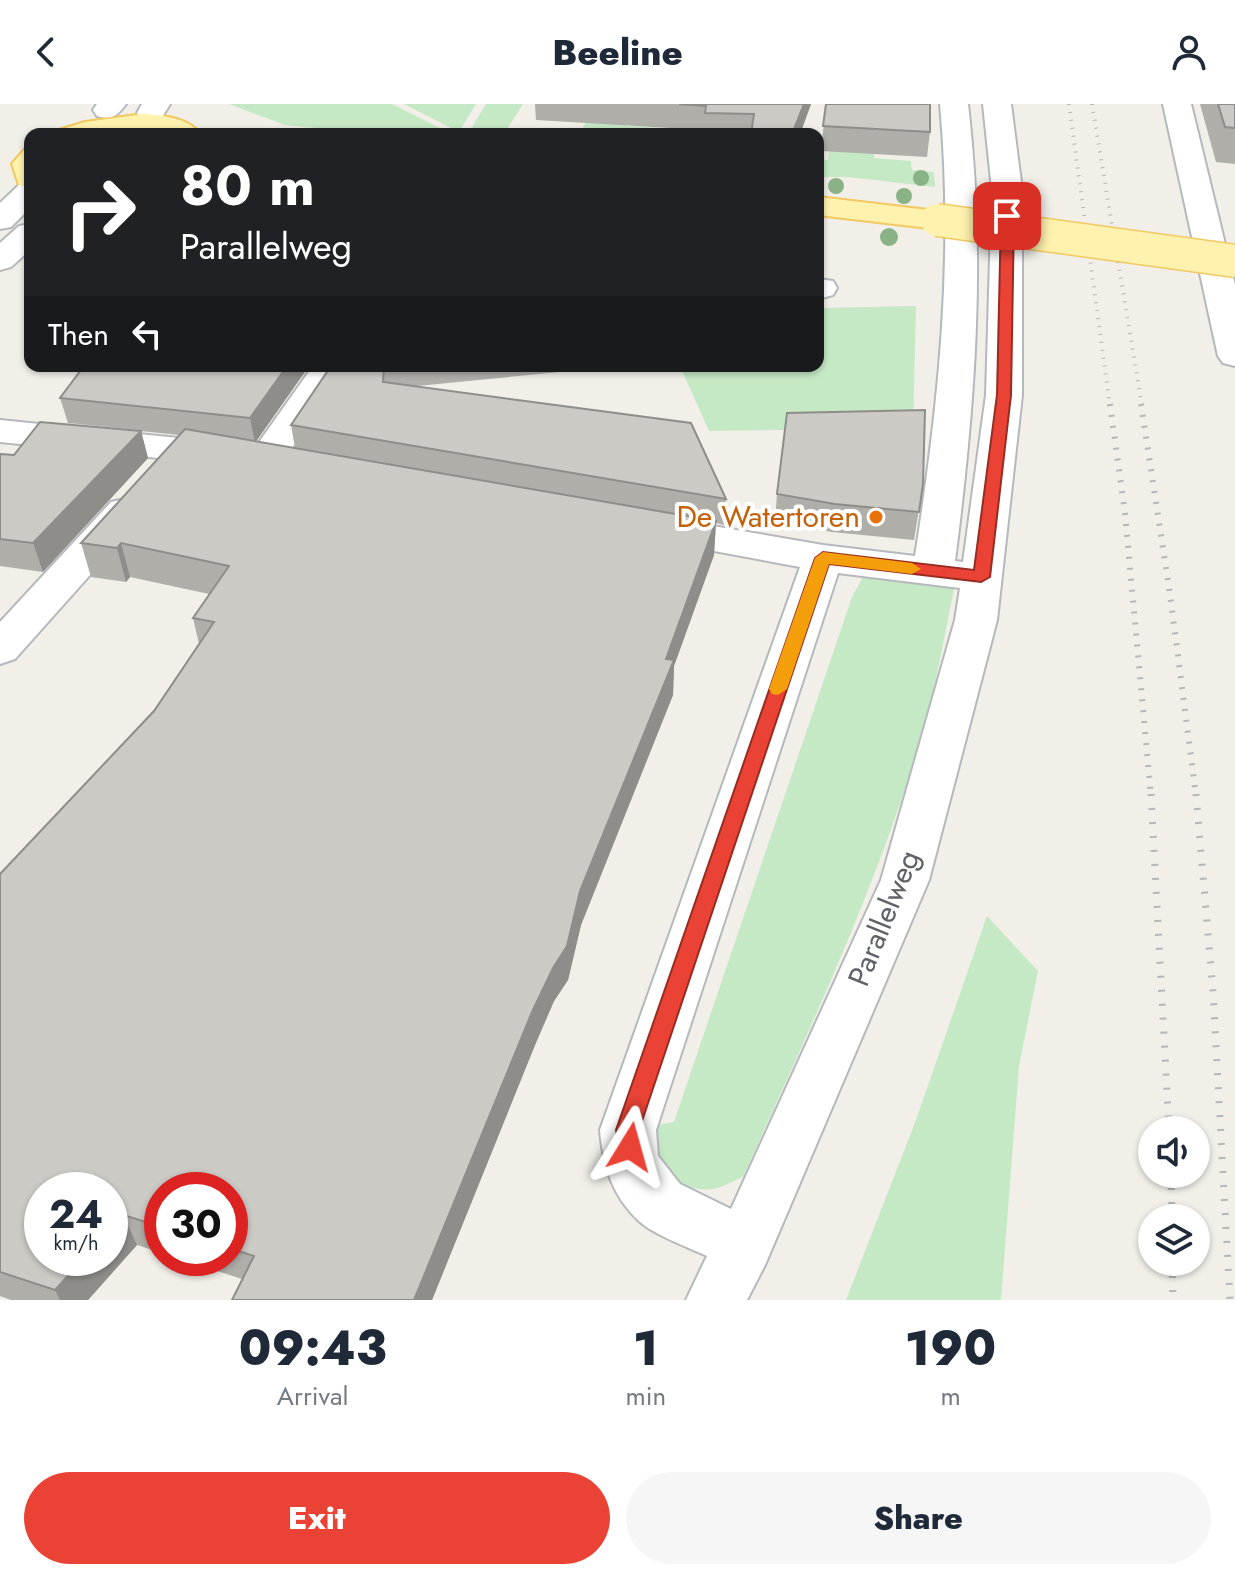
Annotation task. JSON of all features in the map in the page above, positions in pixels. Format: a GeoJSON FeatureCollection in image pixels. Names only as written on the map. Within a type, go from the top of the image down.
{"type":"FeatureCollection","features":[{"type":"Feature","properties":{"kind":"main road"},"geometry":{"type":"LineString","coordinates":[[31,128],[109,107],[154,108],[181,128]]}},
{"type":"Feature","properties":{"kind":"main road"},"geometry":{"type":"LineString","coordinates":[[14,167],[14,151],[24,137]]}},
{"type":"Feature","properties":{"kind":"main road"},"geometry":{"type":"LineString","coordinates":[[824,207],[1235,261]]}},
{"type":"Feature","properties":{"kind":"street","name":"Parallelweg"},"geometry":{"type":"LineString","coordinates":[[957,574],[1004,395],[1007,190],[997,104]]}},
{"type":"Feature","properties":{"kind":"street"},"geometry":{"type":"LineString","coordinates":[[1177,104],[1235,356]]}},
{"type":"Feature","properties":{"kind":"street","name":"Parallelweg"},"geometry":{"type":"LineString","coordinates":[[716,1300],[744,1245],[905,880],[976,620],[957,574],[964,257],[945,105]]}},
{"type":"Feature","properties":{"kind":"street"},"geometry":{"type":"LineString","coordinates":[[0,220],[24,197]]}},
{"type":"Feature","properties":{"kind":"street"},"geometry":{"type":"LineString","coordinates":[[0,260],[24,238]]}},
{"type":"Feature","properties":{"kind":"street"},"geometry":{"type":"LineString","coordinates":[[0,431],[182,447],[281,462],[328,372]]}},
{"type":"Feature","properties":{"kind":"street"},"geometry":{"type":"LineString","coordinates":[[0,649],[182,447]]}},
{"type":"Feature","properties":{"kind":"street"},"geometry":{"type":"LineString","coordinates":[[622,522],[823,558],[957,574]]}},
{"type":"Feature","properties":{"kind":"street"},"geometry":{"type":"LineString","coordinates":[[744,1245],[660,1203],[631,1164],[628,1130],[823,558]]}},
{"type":"Feature","properties":{"kind":"green space"},"geometry":{"type":"Polygon","coordinates":[[[229,104],[392,104],[440,128],[315,128],[285,125],[229,104]]]}},
{"type":"Feature","properties":{"kind":"green space"},"geometry":{"type":"Polygon","coordinates":[[[404,104],[476,104],[461,128],[451,128],[404,104]]]}},
{"type":"Feature","properties":{"kind":"green space"},"geometry":{"type":"Polygon","coordinates":[[[486,104],[523,104],[508,128],[472,128],[486,104]]]}},
{"type":"Feature","properties":{"kind":"green space"},"geometry":{"type":"Polygon","coordinates":[[[597,104],[627,126],[663,128],[583,128],[597,104]]]}},
{"type":"Feature","properties":{"kind":"green space"},"geometry":{"type":"Polygon","coordinates":[[[704,108],[704,128],[699,128],[704,108]]]}},
{"type":"Feature","properties":{"kind":"green space"},"geometry":{"type":"Polygon","coordinates":[[[830,139],[874,154],[874,158],[911,161],[912,170],[934,172],[935,187],[824,177],[824,160],[828,160],[830,139]]]}},
{"type":"Feature","properties":{"kind":"green space"},"geometry":{"type":"Polygon","coordinates":[[[916,306],[913,428],[709,431],[683,372],[824,372],[824,308],[916,306]]]}},
{"type":"Feature","properties":{"kind":"green space"},"geometry":{"type":"Polygon","coordinates":[[[864,575],[954,589],[923,732],[863,902],[743,1177],[713,1189],[687,1186],[677,1180],[663,1161],[653,1126],[674,1122],[852,597],[864,575]]]}},
{"type":"Feature","properties":{"kind":"green space"},"geometry":{"type":"Polygon","coordinates":[[[987,916],[1038,971],[1019,1066],[1001,1300],[846,1300],[916,1120],[987,916]]]}},
{"type":"Feature","properties":{"kind":"building"},"geometry":{"type":"Polygon","coordinates":[[[679,104],[804,104],[794,128],[752,128],[754,114],[705,113],[706,106],[679,104]]]}},
{"type":"Feature","properties":{"kind":"building"},"geometry":{"type":"Polygon","coordinates":[[[826,104],[930,104],[930,132],[823,126],[826,104]]]}},
{"type":"Feature","properties":{"kind":"building"},"geometry":{"type":"Polygon","coordinates":[[[1218,104],[1235,104],[1235,128],[1225,127],[1218,104]]]}},
{"type":"Feature","properties":{"kind":"building"},"geometry":{"type":"Polygon","coordinates":[[[80,372],[283,372],[250,418],[60,398],[80,372]]]}},
{"type":"Feature","properties":{"kind":"building"},"geometry":{"type":"Polygon","coordinates":[[[327,372],[384,372],[383,382],[691,423],[726,499],[291,425],[327,372]]]}},
{"type":"Feature","properties":{"kind":"building"},"geometry":{"type":"Polygon","coordinates":[[[925,410],[919,512],[835,504],[777,494],[787,413],[925,410]]]}},
{"type":"Feature","properties":{"kind":"building"},"geometry":{"type":"Polygon","coordinates":[[[40,422],[141,431],[33,543],[0,539],[0,454],[14,455],[40,422]]]}},
{"type":"Feature","properties":{"kind":"building"},"geometry":{"type":"Polygon","coordinates":[[[185,429],[716,521],[666,659],[674,660],[580,891],[567,946],[532,1012],[414,1300],[232,1300],[244,1276],[248,1276],[254,1256],[248,1254],[248,1172],[144,1172],[144,1221],[128,1217],[128,1172],[24,1172],[24,1276],[68,1276],[55,1290],[0,1272],[0,874],[154,711],[214,622],[193,618],[229,566],[121,543],[117,548],[81,543],[185,429]]]}},
{"type":"Feature","properties":{"kind":"railway"},"geometry":{"type":"LineString","coordinates":[[1069,104],[1110,406]]}},
{"type":"Feature","properties":{"kind":"railway"},"geometry":{"type":"LineString","coordinates":[[1092,104],[1142,406]]}},
{"type":"Feature","properties":{"kind":"railway"},"geometry":{"type":"LineString","coordinates":[[1110,404],[1125,513],[1151,796]]}},
{"type":"Feature","properties":{"kind":"railway"},"geometry":{"type":"LineString","coordinates":[[1141,404],[1196,796]]}},
{"type":"Feature","properties":{"kind":"railway"},"geometry":{"type":"LineString","coordinates":[[1151,794],[1168,1116]]}},
{"type":"Feature","properties":{"kind":"railway"},"geometry":{"type":"LineString","coordinates":[[1196,794],[1213,992],[1230,1300]]}},
{"type":"Feature","properties":{"kind":"railway"},"geometry":{"type":"LineString","coordinates":[[1171,1188],[1172,1204]]}},
{"type":"Feature","properties":{"kind":"railway"},"geometry":{"type":"LineString","coordinates":[[1172,1276],[1173,1300]]}},
{"type":"Feature","properties":{"kind":"slow traffic"},"geometry":{"type":"LineString","coordinates":[[778,689],[823,558],[912,569]]}},
{"type":"Feature","properties":{"kind":"place","name":"De Watertoren"},"geometry":{"type":"Point","coordinates":[876,517]}},
{"type":"Feature","properties":{"kind":"route"},"geometry":{"type":"LineString","coordinates":[[630,1147],[628,1130],[823,558],[981,577],[1004,395],[1007,216]]}}]}
